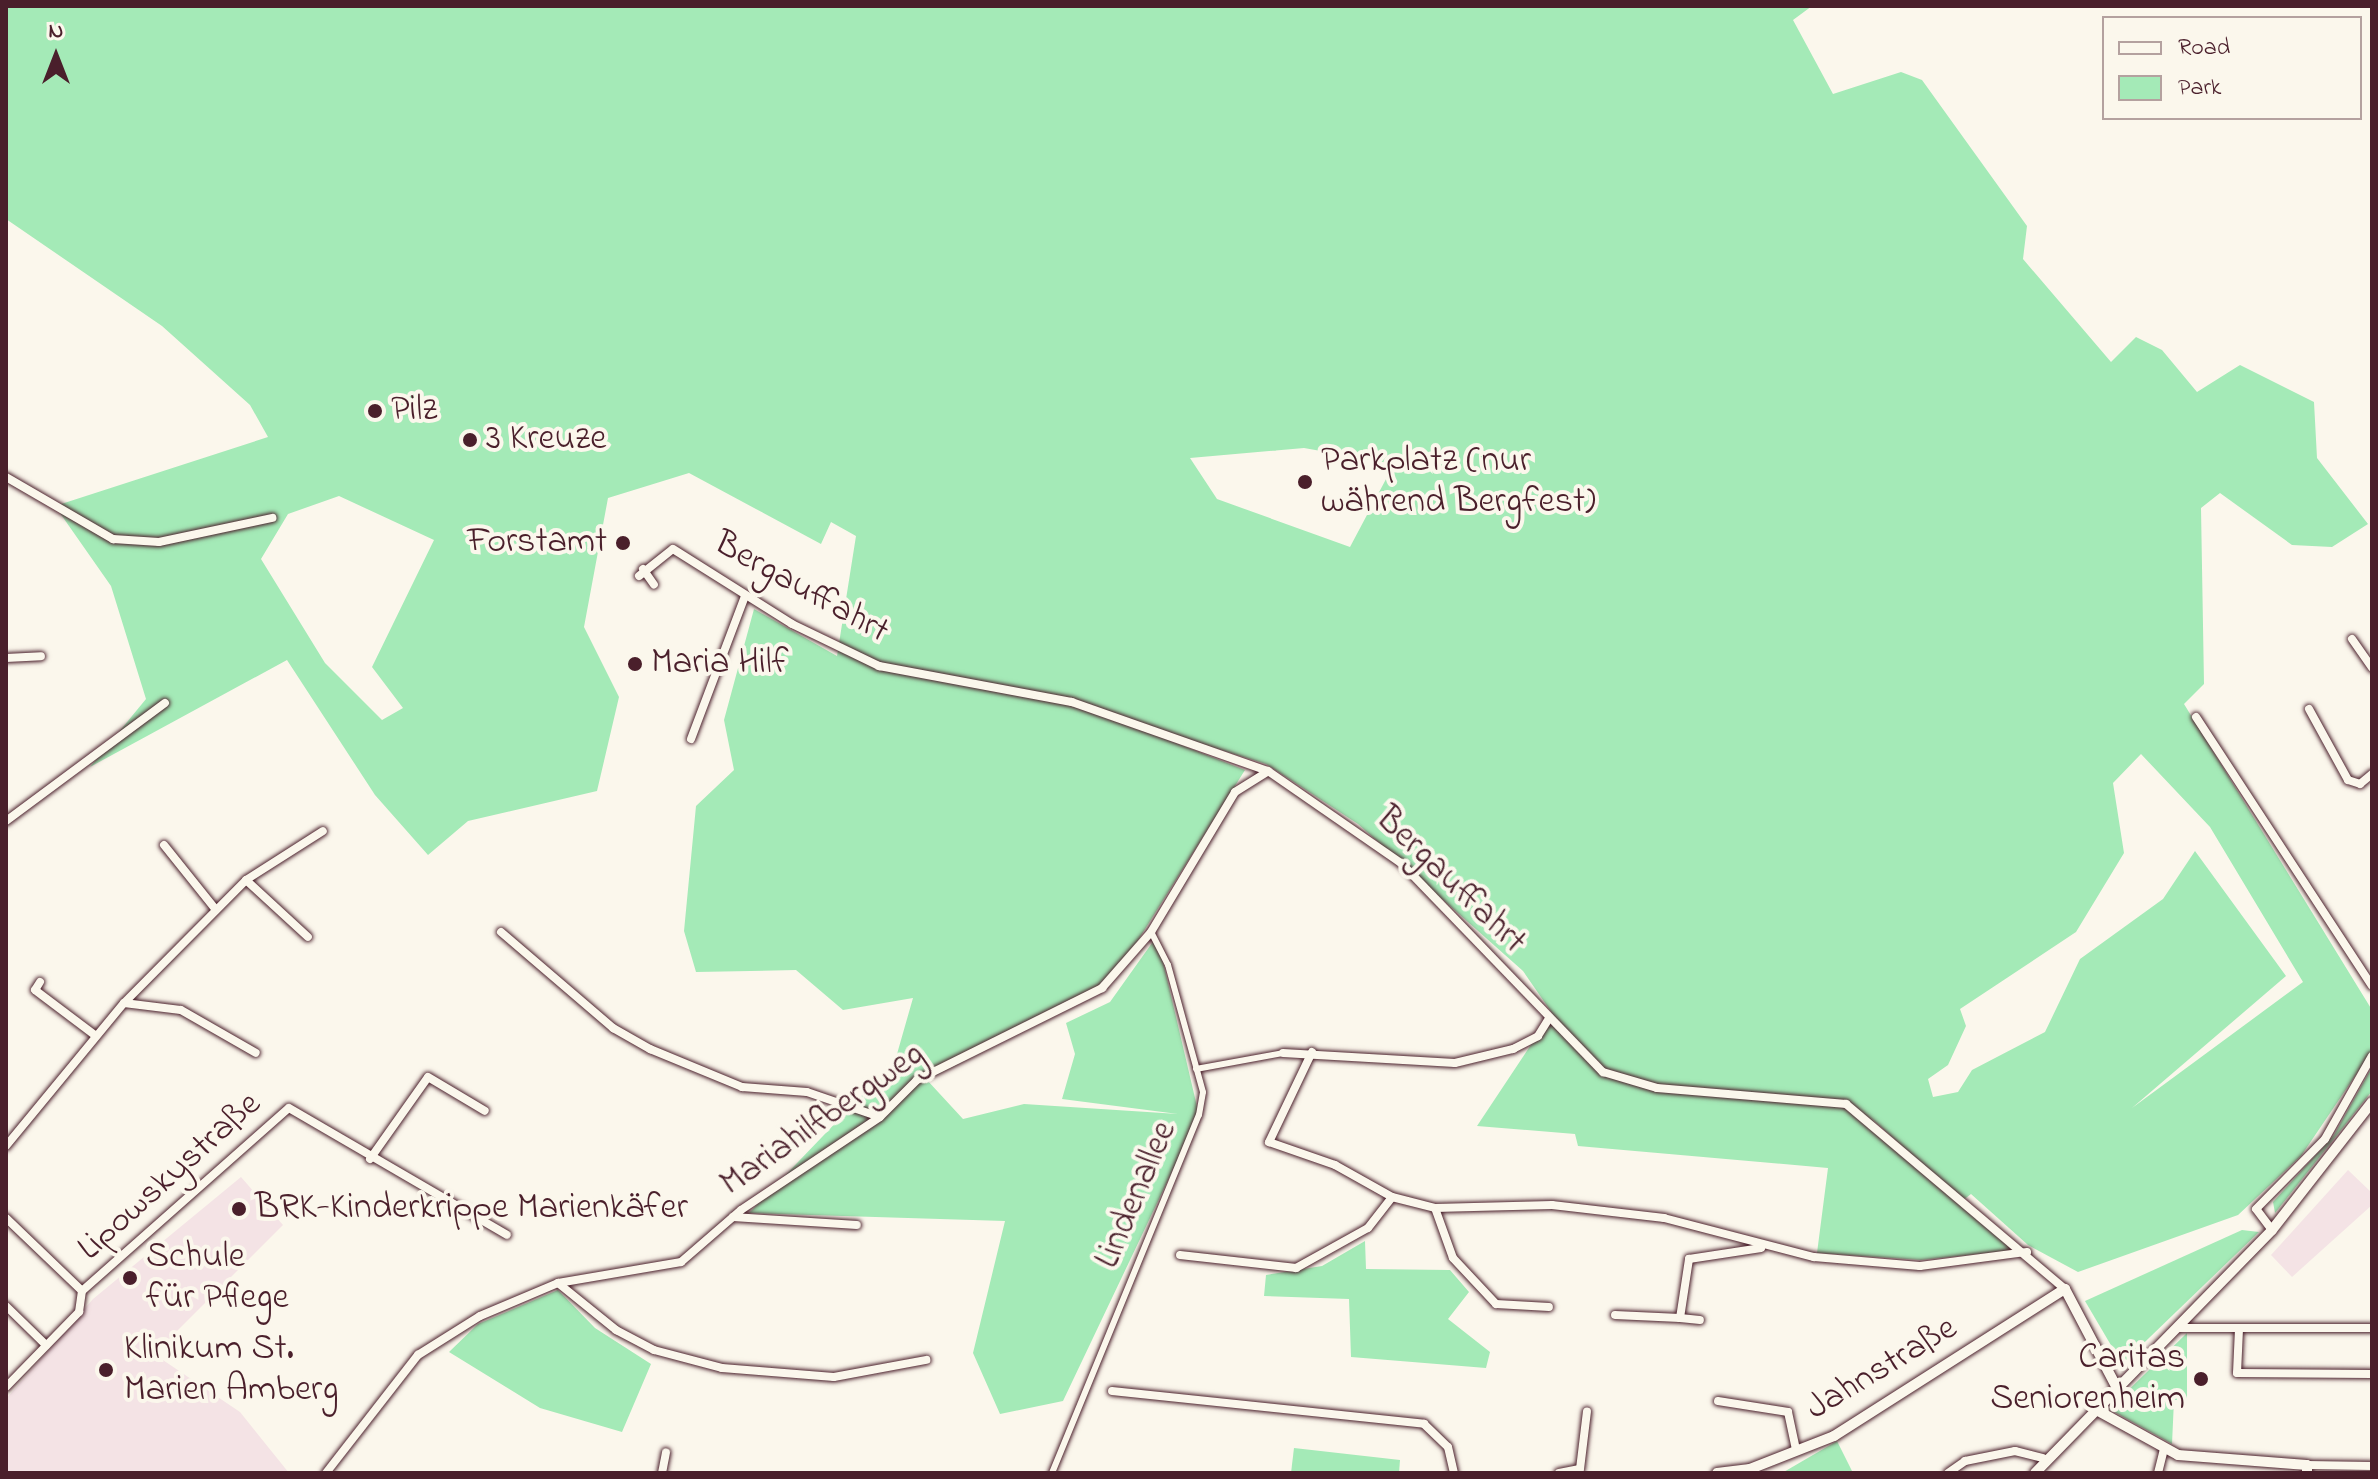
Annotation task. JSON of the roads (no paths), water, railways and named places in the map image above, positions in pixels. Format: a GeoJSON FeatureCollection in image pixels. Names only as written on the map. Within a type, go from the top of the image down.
{"type":"FeatureCollection","features":[{"type":"Feature","properties":{"kind":"street"},"geometry":{"type":"LineString","coordinates":[[6,477],[113,539],[159,542],[272,518]]}},
{"type":"Feature","properties":{"kind":"street","name":"Bergauffahrt"},"geometry":{"type":"LineString","coordinates":[[654,585],[641,573],[673,549],[745,596],[879,666],[1072,702],[1268,771],[1401,863],[1584,1059],[1622,1081],[1846,1104],[2027,1252],[2065,1289],[2116,1386]]}},
{"type":"Feature","properties":{"kind":"street"},"geometry":{"type":"LineString","coordinates":[[691,739],[745,596]]}},
{"type":"Feature","properties":{"kind":"street"},"geometry":{"type":"LineString","coordinates":[[2352,639],[2372,668]]}},
{"type":"Feature","properties":{"kind":"street"},"geometry":{"type":"LineString","coordinates":[[6,658],[41,656]]}},
{"type":"Feature","properties":{"kind":"street"},"geometry":{"type":"LineString","coordinates":[[6,821],[165,703]]}},
{"type":"Feature","properties":{"kind":"street"},"geometry":{"type":"LineString","coordinates":[[2309,709],[2348,780],[2360,784],[2372,774]]}},
{"type":"Feature","properties":{"kind":"street"},"geometry":{"type":"LineString","coordinates":[[2196,717],[2372,986]]}},
{"type":"Feature","properties":{"kind":"street","name":"Mariahilfbergweg"},"geometry":{"type":"LineString","coordinates":[[326,1473],[418,1355],[480,1316],[558,1283],[669,1268],[733,1217],[880,1117],[917,1080],[1102,988],[1151,932],[1235,792],[1268,771]]}},
{"type":"Feature","properties":{"kind":"street"},"geometry":{"type":"LineString","coordinates":[[6,1146],[124,1003],[246,880],[323,831]]}},
{"type":"Feature","properties":{"kind":"street"},"geometry":{"type":"LineString","coordinates":[[164,845],[216,910]]}},
{"type":"Feature","properties":{"kind":"street"},"geometry":{"type":"LineString","coordinates":[[246,880],[308,937]]}},
{"type":"Feature","properties":{"kind":"street"},"geometry":{"type":"LineString","coordinates":[[501,932],[613,1028],[650,1049],[742,1087],[807,1092],[880,1117]]}},
{"type":"Feature","properties":{"kind":"street","name":"Lindenallee"},"geometry":{"type":"LineString","coordinates":[[1052,1473],[1199,1115],[1196,1069],[1168,965],[1151,932]]}},
{"type":"Feature","properties":{"kind":"street"},"geometry":{"type":"LineString","coordinates":[[40,982],[35,990],[96,1036]]}},
{"type":"Feature","properties":{"kind":"street"},"geometry":{"type":"LineString","coordinates":[[124,1003],[181,1010],[256,1053]]}},
{"type":"Feature","properties":{"kind":"street"},"geometry":{"type":"LineString","coordinates":[[1196,1069],[1283,1053],[1312,1052],[1455,1063],[1513,1049],[1538,1036],[1548,1020]]}},
{"type":"Feature","properties":{"kind":"street"},"geometry":{"type":"LineString","coordinates":[[1312,1052],[1269,1142],[1392,1197],[1435,1208],[1552,1205],[1664,1218],[1770,1247],[1920,1266],[2027,1252]]}},
{"type":"Feature","properties":{"kind":"street"},"geometry":{"type":"LineString","coordinates":[[2272,1230],[2256,1209],[2325,1139],[2372,1056]]}},
{"type":"Feature","properties":{"kind":"street"},"geometry":{"type":"LineString","coordinates":[[485,1111],[428,1077],[370,1159],[507,1235]]}},
{"type":"Feature","properties":{"kind":"street"},"geometry":{"type":"LineString","coordinates":[[2035,1473],[2043,1458],[2178,1328],[2272,1230],[2372,1102]]}},
{"type":"Feature","properties":{"kind":"street","name":"Lipowskystraße"},"geometry":{"type":"LineString","coordinates":[[82,1291],[296,1107],[370,1159]]}},
{"type":"Feature","properties":{"kind":"street"},"geometry":{"type":"LineString","coordinates":[[1180,1255],[1296,1268],[1368,1228],[1392,1197]]}},
{"type":"Feature","properties":{"kind":"street"},"geometry":{"type":"LineString","coordinates":[[1435,1208],[1453,1258],[1496,1304],[1549,1307]]}},
{"type":"Feature","properties":{"kind":"street"},"geometry":{"type":"LineString","coordinates":[[733,1217],[857,1225]]}},
{"type":"Feature","properties":{"kind":"street"},"geometry":{"type":"LineString","coordinates":[[6,1218],[82,1291],[79,1312],[6,1387]]}},
{"type":"Feature","properties":{"kind":"street"},"geometry":{"type":"LineString","coordinates":[[1680,1318],[1689,1259],[1770,1247]]}},
{"type":"Feature","properties":{"kind":"street"},"geometry":{"type":"LineString","coordinates":[[558,1283],[641,1344],[722,1368],[834,1377],[926,1360]]}},
{"type":"Feature","properties":{"kind":"street","name":"Jahnstraße"},"geometry":{"type":"LineString","coordinates":[[1717,1473],[1796,1450],[1889,1403],[2065,1289]]}},
{"type":"Feature","properties":{"kind":"street"},"geometry":{"type":"LineString","coordinates":[[6,1306],[46,1345]]}},
{"type":"Feature","properties":{"kind":"street"},"geometry":{"type":"LineString","coordinates":[[1615,1315],[1700,1320]]}},
{"type":"Feature","properties":{"kind":"street"},"geometry":{"type":"LineString","coordinates":[[2178,1328],[2372,1328]]}},
{"type":"Feature","properties":{"kind":"street"},"geometry":{"type":"LineString","coordinates":[[2239,1329],[2237,1373],[2372,1374]]}},
{"type":"Feature","properties":{"kind":"street"},"geometry":{"type":"LineString","coordinates":[[1112,1391],[1424,1424],[1448,1447],[1454,1473]]}},
{"type":"Feature","properties":{"kind":"street"},"geometry":{"type":"LineString","coordinates":[[1718,1401],[1788,1412],[1796,1450]]}},
{"type":"Feature","properties":{"kind":"street"},"geometry":{"type":"LineString","coordinates":[[2093,1408],[2164,1449],[2228,1465],[2307,1469],[2372,1466]]}},
{"type":"Feature","properties":{"kind":"street"},"geometry":{"type":"LineString","coordinates":[[1559,1473],[1580,1469],[1587,1411]]}},
{"type":"Feature","properties":{"kind":"street"},"geometry":{"type":"LineString","coordinates":[[2158,1473],[2164,1449]]}},
{"type":"Feature","properties":{"kind":"street"},"geometry":{"type":"LineString","coordinates":[[1948,1473],[1965,1461],[2015,1451],[2043,1458]]}},
{"type":"Feature","properties":{"kind":"street"},"geometry":{"type":"LineString","coordinates":[[662,1473],[666,1452]]}},
{"type":"Feature","properties":{"kind":"place","name":"Pilz"},"geometry":{"type":"Point","coordinates":[375,411]}},
{"type":"Feature","properties":{"kind":"place","name":"3 Kreuze"},"geometry":{"type":"Point","coordinates":[470,440]}},
{"type":"Feature","properties":{"kind":"place","name":"Parkplatz (nur während Bergfest)"},"geometry":{"type":"Point","coordinates":[1305,482]}},
{"type":"Feature","properties":{"kind":"place","name":"Forstamt"},"geometry":{"type":"Point","coordinates":[623,543]}},
{"type":"Feature","properties":{"kind":"place","name":"Maria Hilf"},"geometry":{"type":"Point","coordinates":[635,664]}},
{"type":"Feature","properties":{"kind":"place","name":"BRK-Kinderkrippe Marienkäfer"},"geometry":{"type":"Point","coordinates":[239,1209]}},
{"type":"Feature","properties":{"kind":"place","name":"Schule für Pflege"},"geometry":{"type":"Point","coordinates":[130,1278]}},
{"type":"Feature","properties":{"kind":"place","name":"Klinikum St. Marien Amberg"},"geometry":{"type":"Point","coordinates":[106,1370]}},
{"type":"Feature","properties":{"kind":"place","name":"Caritas Seniorenheim"},"geometry":{"type":"Point","coordinates":[2201,1379]}}]}
